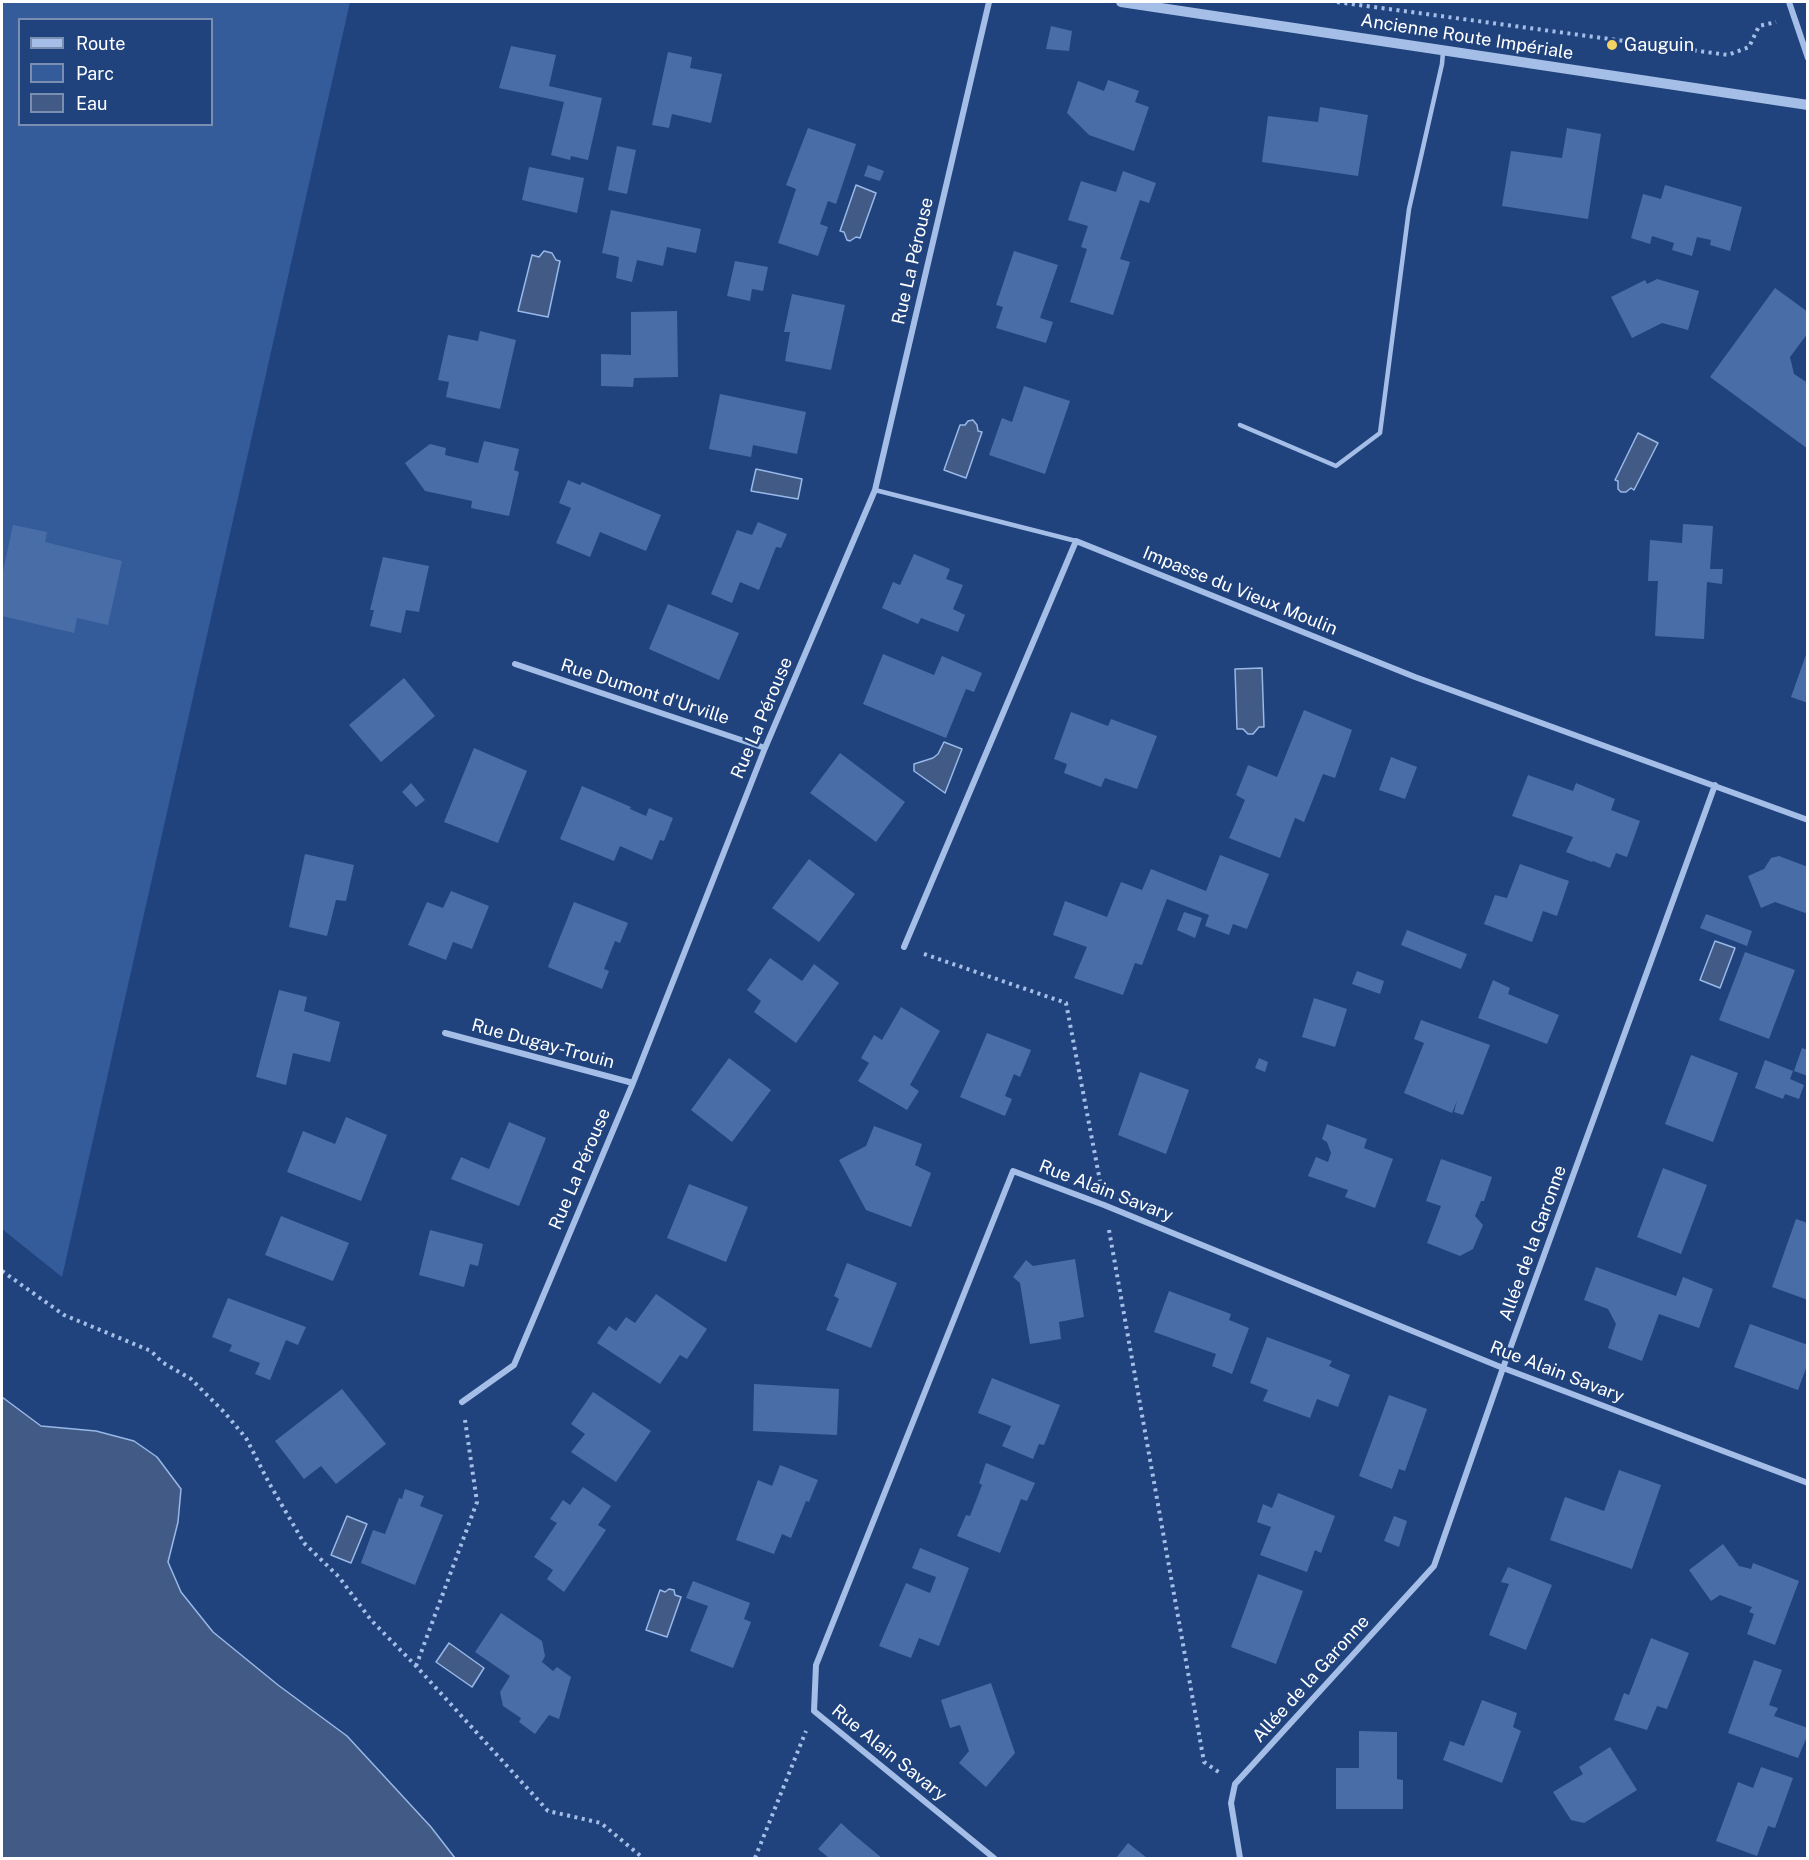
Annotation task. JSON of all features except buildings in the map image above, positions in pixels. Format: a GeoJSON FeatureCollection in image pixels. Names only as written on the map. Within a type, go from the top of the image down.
{"type":"FeatureCollection","features":[{"type":"Feature","properties":{"kind":"street","name":"Rue La Pérouse"},"geometry":{"type":"LineString","coordinates":[[462,1402],[514,1365],[633,1083],[765,748],[875,490],[989,2]]}},
{"type":"Feature","properties":{"kind":"street","name":"Ancienne Route Impériale"},"geometry":{"type":"LineString","coordinates":[[1121,2],[1808,105]]}},
{"type":"Feature","properties":{"kind":"street"},"geometry":{"type":"LineString","coordinates":[[1789,2],[1808,58]]}},
{"type":"Feature","properties":{"kind":"street"},"geometry":{"type":"LineString","coordinates":[[904,947],[1076,541]]}},
{"type":"Feature","properties":{"kind":"street","name":"Impasse du Vieux Moulin"},"geometry":{"type":"LineString","coordinates":[[1076,541],[1415,676],[1808,820]]}},
{"type":"Feature","properties":{"kind":"street","name":"Rue Dumont d'Urville"},"geometry":{"type":"LineString","coordinates":[[515,664],[765,748]]}},
{"type":"Feature","properties":{"kind":"street","name":"Allée de la Garonne"},"geometry":{"type":"LineString","coordinates":[[1235,1784],[1434,1566],[1503,1368],[1715,785]]}},
{"type":"Feature","properties":{"kind":"street","name":"Rue Dugay-Trouin"},"geometry":{"type":"LineString","coordinates":[[445,1033],[633,1083]]}},
{"type":"Feature","properties":{"kind":"street","name":"Rue Alain Savary"},"geometry":{"type":"LineString","coordinates":[[994,1858],[814,1711],[816,1665],[1013,1172],[1104,1205],[1503,1368],[1808,1483]]}},
{"type":"Feature","properties":{"kind":"street"},"geometry":{"type":"LineString","coordinates":[[1235,1784],[1232,1803],[1240,1858]]}},
{"type":"Feature","properties":{"kind":"lane"},"geometry":{"type":"LineString","coordinates":[[1240,425],[1336,466],[1380,433],[1409,209],[1442,64],[1443,50]]}},
{"type":"Feature","properties":{"kind":"lane"},"geometry":{"type":"LineString","coordinates":[[875,490],[1076,541]]}},
{"type":"Feature","properties":{"kind":"path","name":"Ancienne Route Impériale"},"geometry":{"type":"LineString","coordinates":[[1337,2],[1728,55],[1749,47],[1759,26],[1794,17]]}},
{"type":"Feature","properties":{"kind":"path"},"geometry":{"type":"LineString","coordinates":[[904,947],[1066,1003],[1204,1762],[1235,1784]]}},
{"type":"Feature","properties":{"kind":"path"},"geometry":{"type":"LineString","coordinates":[[2,1271],[64,1315],[151,1351],[162,1362],[191,1379],[246,1438],[269,1484],[304,1543],[339,1577],[371,1620],[548,1811],[601,1823],[643,1858]]}},
{"type":"Feature","properties":{"kind":"path"},"geometry":{"type":"LineString","coordinates":[[416,1666],[477,1502],[462,1402]]}},
{"type":"Feature","properties":{"kind":"path"},"geometry":{"type":"LineString","coordinates":[[755,1858],[814,1711]]}},
{"type":"Feature","properties":{"kind":"green space"},"geometry":{"type":"Polygon","coordinates":[[[2,2],[350,2],[62,1277],[2,1229],[2,2]]]}},
{"type":"Feature","properties":{"kind":"water"},"geometry":{"type":"Polygon","coordinates":[[[856,185],[876,193],[860,238],[856,237],[850,241],[847,240],[844,232],[840,231],[856,185]]]}},
{"type":"Feature","properties":{"kind":"water"},"geometry":{"type":"Polygon","coordinates":[[[544,251],[552,253],[556,260],[560,261],[548,317],[518,311],[532,255],[539,257],[544,251]]]}},
{"type":"Feature","properties":{"kind":"water"},"geometry":{"type":"Polygon","coordinates":[[[973,420],[978,431],[982,432],[966,478],[944,470],[960,425],[973,420]]]}},
{"type":"Feature","properties":{"kind":"water"},"geometry":{"type":"Polygon","coordinates":[[[1638,433],[1658,443],[1634,490],[1631,488],[1626,492],[1621,492],[1618,489],[1618,481],[1615,480],[1638,433]]]}},
{"type":"Feature","properties":{"kind":"water"},"geometry":{"type":"Polygon","coordinates":[[[756,469],[802,479],[798,499],[751,491],[756,469]]]}},
{"type":"Feature","properties":{"kind":"water"},"geometry":{"type":"Polygon","coordinates":[[[1262,668],[1264,727],[1259,727],[1253,734],[1248,734],[1243,729],[1237,729],[1235,669],[1262,668]]]}},
{"type":"Feature","properties":{"kind":"water"},"geometry":{"type":"Polygon","coordinates":[[[944,742],[962,749],[945,793],[914,771],[914,764],[933,758],[938,754],[944,742]]]}},
{"type":"Feature","properties":{"kind":"water"},"geometry":{"type":"Polygon","coordinates":[[[1715,941],[1735,948],[1720,988],[1700,980],[1715,941]]]}},
{"type":"Feature","properties":{"kind":"water"},"geometry":{"type":"Polygon","coordinates":[[[2,1397],[41,1426],[96,1431],[134,1441],[157,1457],[181,1489],[178,1522],[168,1562],[181,1592],[213,1632],[278,1685],[347,1736],[431,1827],[455,1858],[2,1858],[2,1397]]]}},
{"type":"Feature","properties":{"kind":"water"},"geometry":{"type":"Polygon","coordinates":[[[347,1516],[367,1524],[351,1563],[331,1555],[347,1516]]]}},
{"type":"Feature","properties":{"kind":"water"},"geometry":{"type":"Polygon","coordinates":[[[669,1589],[674,1590],[675,1595],[681,1597],[667,1637],[646,1630],[660,1590],[665,1592],[669,1589]]]}},
{"type":"Feature","properties":{"kind":"water"},"geometry":{"type":"Polygon","coordinates":[[[449,1643],[484,1668],[472,1687],[436,1662],[449,1643]]]}},
{"type":"Feature","properties":{"kind":"place","name":"Gauguin"},"geometry":{"type":"Point","coordinates":[1612,45]}}]}
